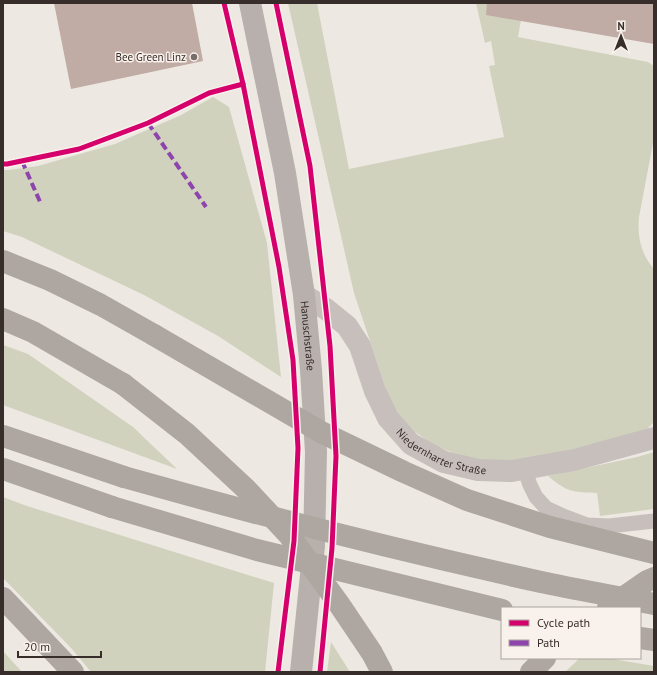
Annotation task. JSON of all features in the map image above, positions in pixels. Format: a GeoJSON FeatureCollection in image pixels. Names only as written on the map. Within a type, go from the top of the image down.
{"type":"FeatureCollection","features":[{"type":"Feature","properties":{"kind":"highway"},"geometry":{"type":"LineString","coordinates":[[3,261],[50,280],[101,305],[321,432],[404,472],[467,500],[550,527],[654,553]]}},
{"type":"Feature","properties":{"kind":"highway"},"geometry":{"type":"LineString","coordinates":[[3,319],[33,332],[123,384],[187,434],[246,489],[288,535],[339,604],[372,653],[382,672]]}},
{"type":"Feature","properties":{"kind":"highway"},"geometry":{"type":"LineString","coordinates":[[3,436],[124,477],[245,511],[542,582],[654,604]]}},
{"type":"Feature","properties":{"kind":"highway"},"geometry":{"type":"LineString","coordinates":[[3,469],[112,507],[257,550],[501,610]]}},
{"type":"Feature","properties":{"kind":"highway"},"geometry":{"type":"LineString","coordinates":[[609,607],[647,581],[654,578]]}},
{"type":"Feature","properties":{"kind":"highway"},"geometry":{"type":"LineString","coordinates":[[3,598],[73,672]]}},
{"type":"Feature","properties":{"kind":"highway"},"geometry":{"type":"LineString","coordinates":[[641,638],[654,640]]}},
{"type":"Feature","properties":{"kind":"highway"},"geometry":{"type":"LineString","coordinates":[[531,672],[544,659]]}},
{"type":"Feature","properties":{"kind":"street","name":"Hanuschstraße"},"geometry":{"type":"LineString","coordinates":[[250,3],[286,173],[304,295],[311,370],[316,452],[314,546],[301,672]]}},
{"type":"Feature","properties":{"kind":"street","name":"Niedernharter Straße"},"geometry":{"type":"LineString","coordinates":[[304,295],[326,309],[347,326],[360,346],[375,391],[388,418],[411,444],[444,462],[478,470],[512,471],[574,460],[654,438]]}},
{"type":"Feature","properties":{"kind":"lane"},"geometry":{"type":"LineString","coordinates":[[524,468],[536,497],[546,508],[563,516],[587,525],[609,526],[654,521]]}},
{"type":"Feature","properties":{"kind":"green space"},"geometry":{"type":"Polygon","coordinates":[[[288,3],[317,3],[349,169],[504,137],[489,66],[495,65],[491,41],[485,43],[476,3],[524,3],[518,37],[648,62],[654,66],[654,138],[639,217],[639,238],[643,251],[654,269],[654,422],[647,429],[553,454],[508,461],[479,460],[453,453],[432,444],[414,431],[398,413],[388,395],[354,293],[288,3]]]}},
{"type":"Feature","properties":{"kind":"green space"},"geometry":{"type":"Polygon","coordinates":[[[213,97],[229,107],[267,243],[281,377],[218,336],[144,295],[22,237],[3,231],[3,170],[38,166],[115,144],[181,115],[213,97]]]}},
{"type":"Feature","properties":{"kind":"green space"},"geometry":{"type":"Polygon","coordinates":[[[3,345],[28,354],[133,427],[177,469],[3,405],[3,345]]]}},
{"type":"Feature","properties":{"kind":"green space"},"geometry":{"type":"Polygon","coordinates":[[[654,452],[654,509],[600,516],[597,493],[570,490],[548,476],[637,457],[654,452]]]}},
{"type":"Feature","properties":{"kind":"green space"},"geometry":{"type":"Polygon","coordinates":[[[3,497],[27,506],[274,583],[265,672],[91,672],[72,649],[3,578],[3,497]]]}},
{"type":"Feature","properties":{"kind":"green space"},"geometry":{"type":"Polygon","coordinates":[[[331,642],[350,672],[327,672],[331,642]]]}},
{"type":"Feature","properties":{"kind":"green space"},"geometry":{"type":"Polygon","coordinates":[[[3,651],[22,672],[3,672],[3,651]]]}},
{"type":"Feature","properties":{"kind":"green space"},"geometry":{"type":"Polygon","coordinates":[[[579,659],[613,659],[654,666],[654,672],[565,672],[579,659]]]}},
{"type":"Feature","properties":{"kind":"building"},"geometry":{"type":"Polygon","coordinates":[[[54,3],[192,3],[203,61],[71,89],[54,3]]]}},
{"type":"Feature","properties":{"kind":"building"},"geometry":{"type":"Polygon","coordinates":[[[487,3],[654,3],[654,44],[486,15],[487,3]]]}},
{"type":"Feature","properties":{"kind":"marked path"},"geometry":{"type":"LineString","coordinates":[[148,123],[206,207]]}},
{"type":"Feature","properties":{"kind":"marked path"},"geometry":{"type":"LineString","coordinates":[[22,161],[41,204]]}},
{"type":"Feature","properties":{"kind":"cycle path"},"geometry":{"type":"LineString","coordinates":[[224,3],[243,84],[279,267],[293,360],[298,448],[294,541],[278,672]]}},
{"type":"Feature","properties":{"kind":"cycle path"},"geometry":{"type":"LineString","coordinates":[[276,3],[310,166],[330,346],[336,456],[332,548],[320,672]]}},
{"type":"Feature","properties":{"kind":"cycle path"},"geometry":{"type":"LineString","coordinates":[[3,164],[79,149],[148,123],[209,93],[243,84]]}},
{"type":"Feature","properties":{"kind":"place","name":"Bee Green Linz"},"geometry":{"type":"Point","coordinates":[194,57]}}]}
